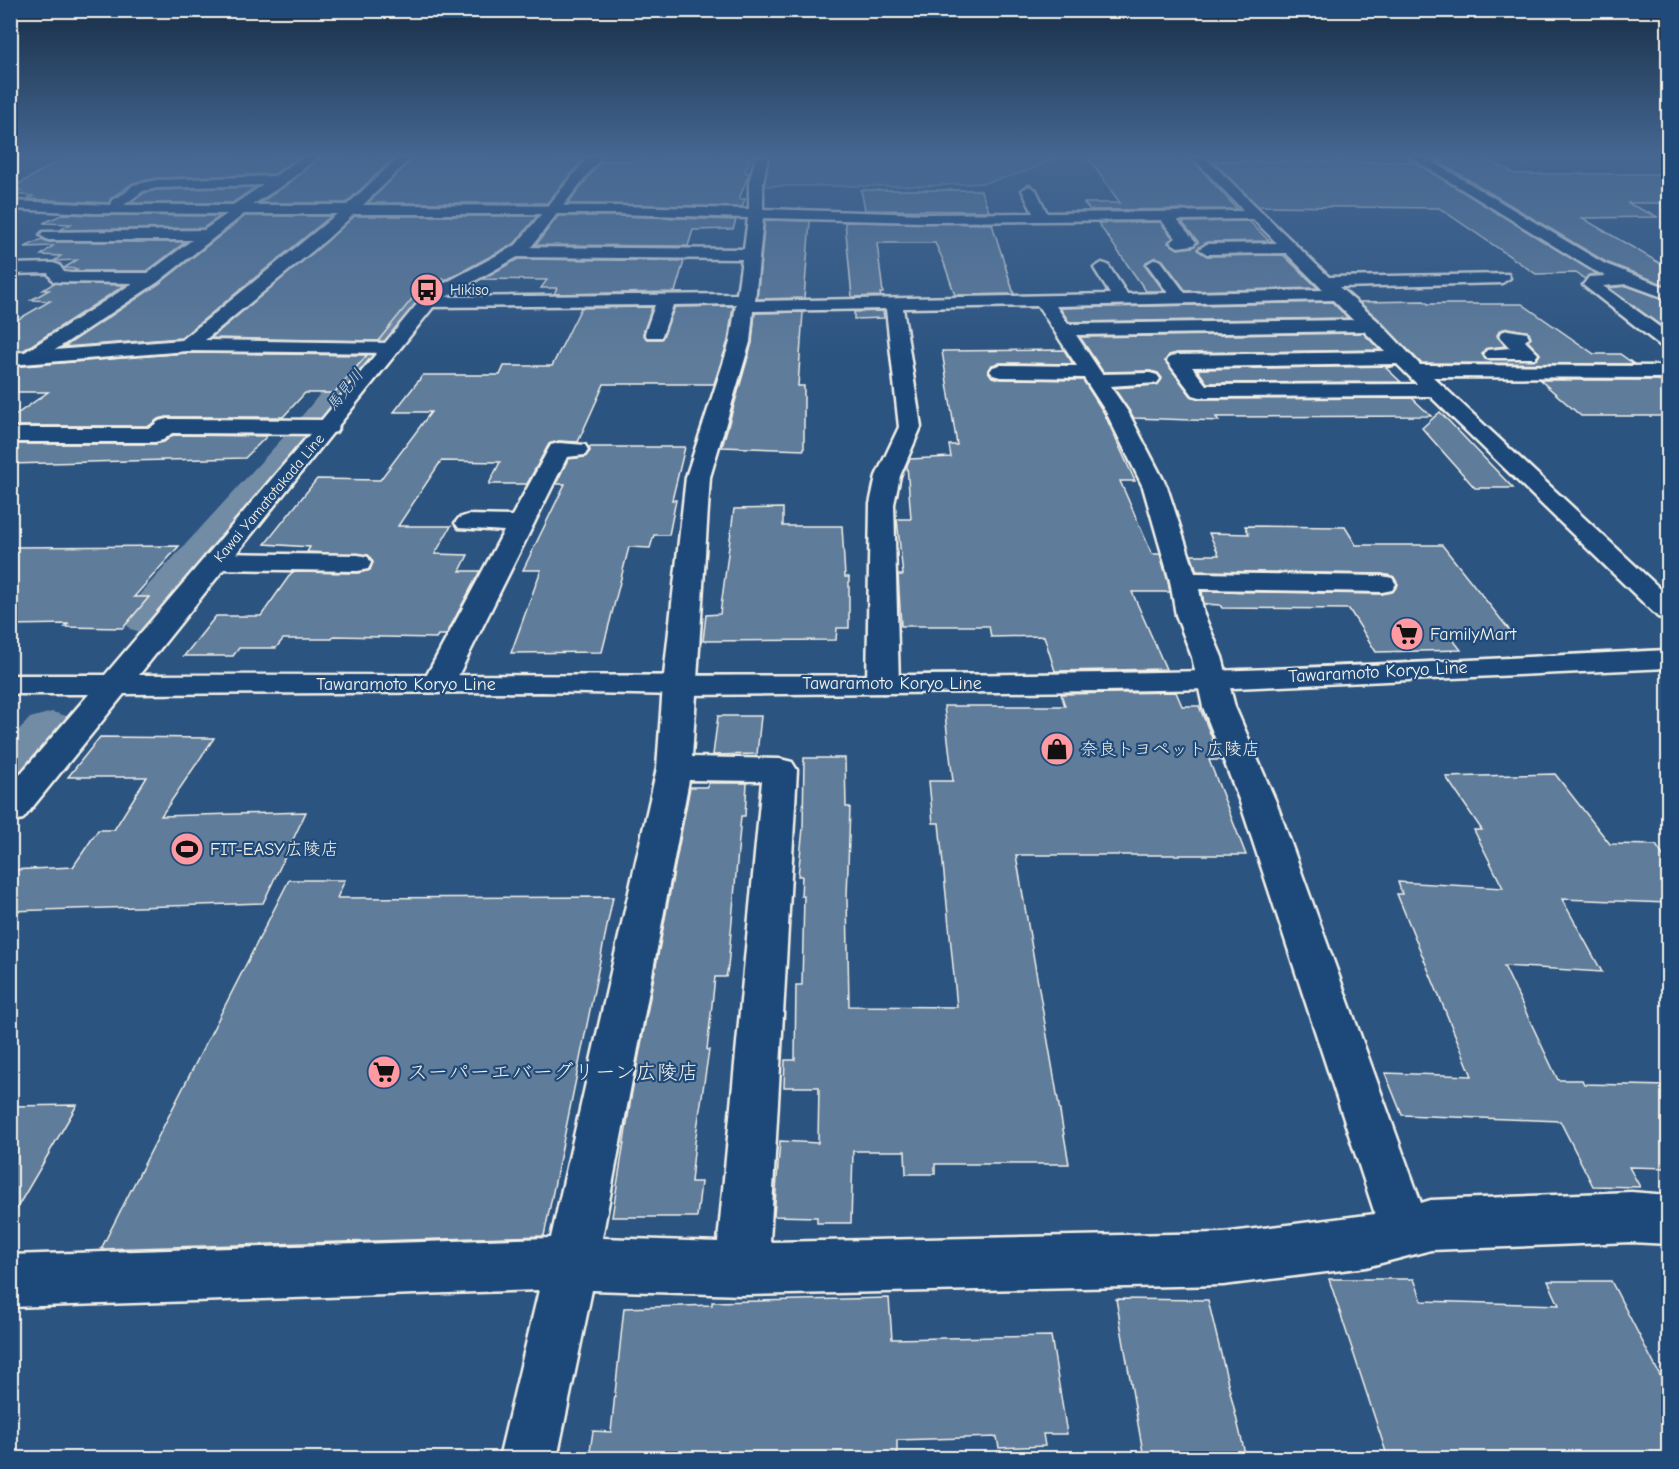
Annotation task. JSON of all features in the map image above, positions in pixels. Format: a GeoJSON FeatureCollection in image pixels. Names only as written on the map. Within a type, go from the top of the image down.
{"type":"FeatureCollection","features":[{"type":"Feature","properties":{"kind":"street"},"geometry":{"type":"LineString","coordinates":[[67,226],[48,235],[210,235]]}},
{"type":"Feature","properties":{"kind":"street"},"geometry":{"type":"LineString","coordinates":[[10,370],[20,359],[152,278],[221,226]]}},
{"type":"Feature","properties":{"kind":"street"},"geometry":{"type":"LineString","coordinates":[[187,345],[333,226]]}},
{"type":"Feature","properties":{"kind":"street","name":"Kawai Yamatotakada Line"},"geometry":{"type":"LineString","coordinates":[[10,810],[328,427],[379,349],[428,302],[440,293],[522,248],[540,226]]}},
{"type":"Feature","properties":{"kind":"street"},"geometry":{"type":"LineString","coordinates":[[528,1458],[572,1263],[674,768],[678,685],[698,477],[740,342],[757,243],[756,226]]}},
{"type":"Feature","properties":{"kind":"street"},"geometry":{"type":"LineString","coordinates":[[1173,226],[1188,242],[1178,242]]}},
{"type":"Feature","properties":{"kind":"street"},"geometry":{"type":"LineString","coordinates":[[1267,226],[1371,325],[1434,390],[1668,611]]}},
{"type":"Feature","properties":{"kind":"street"},"geometry":{"type":"LineString","coordinates":[[1530,226],[1599,267],[1668,294]]}},
{"type":"Feature","properties":{"kind":"street"},"geometry":{"type":"LineString","coordinates":[[514,252],[757,243]]}},
{"type":"Feature","properties":{"kind":"street"},"geometry":{"type":"LineString","coordinates":[[1207,249],[1289,248]]}},
{"type":"Feature","properties":{"kind":"street"},"geometry":{"type":"LineString","coordinates":[[1155,264],[1179,298]]}},
{"type":"Feature","properties":{"kind":"street"},"geometry":{"type":"LineString","coordinates":[[10,269],[53,268],[59,277],[71,278],[152,278]]}},
{"type":"Feature","properties":{"kind":"street"},"geometry":{"type":"LineString","coordinates":[[1102,268],[1121,298]]}},
{"type":"Feature","properties":{"kind":"street"},"geometry":{"type":"LineString","coordinates":[[428,302],[666,300],[894,304],[1179,298],[1502,278]]}},
{"type":"Feature","properties":{"kind":"street"},"geometry":{"type":"LineString","coordinates":[[1300,279],[1368,299]]}},
{"type":"Feature","properties":{"kind":"street"},"geometry":{"type":"LineString","coordinates":[[987,280],[994,302]]}},
{"type":"Feature","properties":{"kind":"street"},"geometry":{"type":"LineString","coordinates":[[1630,280],[1595,281],[1591,285],[1668,342]]}},
{"type":"Feature","properties":{"kind":"street"},"geometry":{"type":"LineString","coordinates":[[654,333],[666,300]]}},
{"type":"Feature","properties":{"kind":"street"},"geometry":{"type":"LineString","coordinates":[[1043,300],[1117,412],[1155,487],[1184,581],[1190,615],[1207,657],[1219,707],[1258,802],[1406,1232]]}},
{"type":"Feature","properties":{"kind":"street"},"geometry":{"type":"LineString","coordinates":[[883,684],[882,504],[888,476],[910,427],[894,304]]}},
{"type":"Feature","properties":{"kind":"street"},"geometry":{"type":"LineString","coordinates":[[1063,330],[1371,325]]}},
{"type":"Feature","properties":{"kind":"street"},"geometry":{"type":"LineString","coordinates":[[1404,361],[1528,354],[1508,336],[1520,337]]}},
{"type":"Feature","properties":{"kind":"street"},"geometry":{"type":"LineString","coordinates":[[20,359],[187,345],[379,349]]}},
{"type":"Feature","properties":{"kind":"street"},"geometry":{"type":"LineString","coordinates":[[1434,390],[1200,391],[1177,361],[1404,361],[1668,372]]}},
{"type":"Feature","properties":{"kind":"street"},"geometry":{"type":"LineString","coordinates":[[1000,371],[1150,379]]}},
{"type":"Feature","properties":{"kind":"street"},"geometry":{"type":"LineString","coordinates":[[10,435],[155,435],[166,426],[328,427]]}},
{"type":"Feature","properties":{"kind":"street"},"geometry":{"type":"LineString","coordinates":[[438,684],[559,450],[577,450]]}},
{"type":"Feature","properties":{"kind":"street"},"geometry":{"type":"LineString","coordinates":[[468,523],[521,524]]}},
{"type":"Feature","properties":{"kind":"street"},"geometry":{"type":"LineString","coordinates":[[217,561],[358,563]]}},
{"type":"Feature","properties":{"kind":"street"},"geometry":{"type":"LineString","coordinates":[[1184,581],[1382,584]]}},
{"type":"Feature","properties":{"kind":"street","name":"Tawaramoto Koryo Line"},"geometry":{"type":"LineString","coordinates":[[10,684],[678,685],[1212,680],[1668,659]]}},
{"type":"Feature","properties":{"kind":"street"},"geometry":{"type":"LineString","coordinates":[[674,768],[780,770],[742,1269]]}},
{"type":"Feature","properties":{"kind":"street"},"geometry":{"type":"LineString","coordinates":[[10,1281],[572,1263],[742,1269],[1223,1259],[1366,1242],[1431,1225],[1631,1217],[1668,1220]]}},
{"type":"Feature","properties":{"kind":"building"},"geometry":{"type":"Polygon","coordinates":[[[68,226],[206,226],[203,228],[60,230],[68,226]]]}},
{"type":"Feature","properties":{"kind":"building"},"geometry":{"type":"Polygon","coordinates":[[[233,226],[319,226],[181,338],[64,347],[159,284],[233,226]]]}},
{"type":"Feature","properties":{"kind":"building"},"geometry":{"type":"Polygon","coordinates":[[[344,226],[529,226],[515,243],[448,279],[428,279],[378,341],[211,338],[344,226]]]}},
{"type":"Feature","properties":{"kind":"building"},"geometry":{"type":"Polygon","coordinates":[[[551,226],[734,226],[733,229],[693,230],[688,246],[536,245],[551,226]]]}},
{"type":"Feature","properties":{"kind":"building"},"geometry":{"type":"Polygon","coordinates":[[[764,226],[810,226],[804,298],[757,299],[764,226]]]}},
{"type":"Feature","properties":{"kind":"building"},"geometry":{"type":"Polygon","coordinates":[[[845,226],[992,226],[1014,294],[955,295],[935,243],[877,243],[883,293],[880,293],[881,296],[852,297],[845,226]]]}},
{"type":"Feature","properties":{"kind":"building"},"geometry":{"type":"Polygon","coordinates":[[[1100,226],[1163,226],[1173,238],[1168,243],[1178,249],[1193,247],[1198,242],[1185,226],[1254,226],[1269,241],[1207,242],[1197,250],[1207,256],[1283,255],[1318,288],[1186,291],[1163,260],[1156,257],[1146,262],[1145,265],[1164,291],[1146,291],[1100,226]]]}},
{"type":"Feature","properties":{"kind":"building"},"geometry":{"type":"Polygon","coordinates":[[[1465,226],[1518,226],[1597,274],[1589,275],[1585,279],[1576,273],[1536,274],[1465,226]]]}},
{"type":"Feature","properties":{"kind":"building"},"geometry":{"type":"Polygon","coordinates":[[[1545,226],[1595,226],[1668,268],[1668,286],[1606,262],[1545,226]]]}},
{"type":"Feature","properties":{"kind":"building"},"geometry":{"type":"Polygon","coordinates":[[[42,239],[48,242],[185,242],[147,271],[74,271],[77,269],[64,268],[77,260],[54,261],[61,256],[41,255],[53,246],[25,247],[42,239]]]}},
{"type":"Feature","properties":{"kind":"building"},"geometry":{"type":"Polygon","coordinates":[[[518,259],[684,261],[675,292],[554,294],[557,288],[541,288],[547,280],[482,279],[518,259]]]}},
{"type":"Feature","properties":{"kind":"building"},"geometry":{"type":"Polygon","coordinates":[[[54,283],[125,285],[24,350],[10,351],[10,324],[50,301],[31,300],[49,290],[43,290],[54,283]]]}},
{"type":"Feature","properties":{"kind":"building"},"geometry":{"type":"Polygon","coordinates":[[[1627,286],[1668,301],[1668,331],[1609,288],[1627,286]]]}},
{"type":"Feature","properties":{"kind":"building"},"geometry":{"type":"Polygon","coordinates":[[[1332,302],[1348,318],[1069,322],[1060,308],[1332,302]]]}},
{"type":"Feature","properties":{"kind":"building"},"geometry":{"type":"Polygon","coordinates":[[[1359,302],[1522,304],[1594,354],[1620,354],[1634,364],[1421,363],[1359,302]],[[1508,328],[1500,330],[1497,335],[1505,346],[1485,349],[1482,354],[1485,359],[1537,359],[1540,354],[1528,341],[1531,337],[1529,332],[1508,328]]]}},
{"type":"Feature","properties":{"kind":"building"},"geometry":{"type":"Polygon","coordinates":[[[733,306],[728,341],[714,384],[604,384],[578,442],[559,441],[549,444],[527,484],[489,484],[500,462],[441,461],[398,526],[451,526],[435,554],[468,555],[460,571],[480,571],[446,635],[438,635],[436,638],[334,636],[332,639],[283,639],[276,648],[239,648],[233,656],[184,656],[216,616],[261,616],[292,572],[358,573],[370,570],[373,562],[368,555],[307,552],[310,547],[265,544],[317,479],[380,480],[431,412],[394,412],[423,375],[500,375],[504,366],[552,366],[581,308],[652,307],[643,334],[647,339],[661,339],[675,307],[733,306]]]}},
{"type":"Feature","properties":{"kind":"building"},"geometry":{"type":"Polygon","coordinates":[[[883,311],[884,318],[854,319],[854,312],[883,311]]]}},
{"type":"Feature","properties":{"kind":"building"},"geometry":{"type":"Polygon","coordinates":[[[803,312],[798,386],[804,386],[804,450],[722,447],[752,343],[755,313],[803,312]]]}},
{"type":"Feature","properties":{"kind":"building"},"geometry":{"type":"Polygon","coordinates":[[[1363,333],[1380,350],[1177,353],[1169,355],[1165,361],[1191,396],[1199,399],[1412,398],[1431,416],[1216,417],[1219,421],[1134,418],[1114,388],[1157,385],[1162,378],[1158,373],[1150,371],[1103,372],[1080,337],[1363,333]]]}},
{"type":"Feature","properties":{"kind":"building"},"geometry":{"type":"Polygon","coordinates":[[[1064,350],[1073,364],[1000,363],[992,365],[988,371],[992,377],[1000,379],[1083,380],[1104,413],[1135,481],[1120,481],[1152,554],[1160,554],[1168,582],[1170,592],[1132,592],[1166,669],[1055,671],[1044,636],[991,637],[989,626],[901,626],[898,575],[903,575],[897,519],[911,519],[907,465],[910,459],[951,457],[949,445],[957,445],[942,351],[1064,350]]]}},
{"type":"Feature","properties":{"kind":"building"},"geometry":{"type":"Polygon","coordinates":[[[187,353],[367,355],[334,393],[305,393],[283,417],[167,417],[158,419],[149,426],[10,426],[10,419],[48,392],[10,392],[10,367],[187,353]]]}},
{"type":"Feature","properties":{"kind":"building"},"geometry":{"type":"Polygon","coordinates":[[[1396,366],[1386,368],[1401,382],[1207,383],[1197,369],[1396,366]]]}},
{"type":"Feature","properties":{"kind":"building"},"geometry":{"type":"Polygon","coordinates":[[[1540,380],[1658,380],[1668,388],[1668,416],[1581,416],[1540,380]]]}},
{"type":"Feature","properties":{"kind":"building"},"geometry":{"type":"Polygon","coordinates":[[[1440,412],[1513,488],[1475,488],[1422,428],[1440,412]]]}},
{"type":"Feature","properties":{"kind":"building"},"geometry":{"type":"Polygon","coordinates":[[[173,435],[267,436],[245,458],[10,464],[10,444],[155,444],[164,442],[173,435]]]}},
{"type":"Feature","properties":{"kind":"building"},"geometry":{"type":"Polygon","coordinates":[[[589,447],[685,447],[672,500],[676,500],[669,535],[654,535],[650,548],[629,547],[602,652],[511,653],[541,570],[523,570],[565,484],[556,484],[568,459],[585,457],[590,451],[589,447]]]}},
{"type":"Feature","properties":{"kind":"building"},"geometry":{"type":"Polygon","coordinates":[[[783,508],[783,526],[842,526],[845,577],[849,577],[849,628],[837,628],[836,640],[703,641],[706,615],[720,614],[734,509],[783,508]]]}},
{"type":"Feature","properties":{"kind":"building"},"geometry":{"type":"Polygon","coordinates":[[[1245,526],[1345,527],[1356,545],[1442,545],[1511,632],[1447,632],[1461,650],[1376,652],[1349,609],[1222,608],[1220,605],[1204,604],[1202,591],[1382,594],[1392,592],[1398,585],[1394,577],[1382,574],[1197,571],[1191,555],[1219,555],[1209,533],[1249,534],[1245,526]]]}},
{"type":"Feature","properties":{"kind":"building"},"geometry":{"type":"Polygon","coordinates":[[[179,546],[134,597],[149,597],[123,628],[65,627],[68,624],[10,625],[10,547],[179,546]]]}},
{"type":"Feature","properties":{"kind":"building"},"geometry":{"type":"Polygon","coordinates":[[[1176,692],[1182,706],[1199,706],[1221,760],[1209,760],[1246,855],[1016,855],[1069,1164],[935,1164],[935,1174],[906,1174],[905,1151],[853,1151],[851,1223],[817,1223],[817,1217],[774,1216],[780,1141],[818,1143],[819,1087],[784,1087],[785,1060],[795,1060],[796,985],[802,985],[804,896],[801,896],[802,876],[798,876],[803,828],[804,758],[845,758],[846,807],[850,807],[847,897],[849,1006],[957,1007],[939,823],[933,823],[929,781],[953,781],[944,706],[1065,706],[1061,694],[1176,692]]]}},
{"type":"Feature","properties":{"kind":"building"},"geometry":{"type":"Polygon","coordinates":[[[718,716],[761,716],[757,754],[713,755],[718,716]]]}},
{"type":"Feature","properties":{"kind":"building","name":"FIT-EASY広陵店"},"geometry":{"type":"Polygon","coordinates":[[[100,737],[214,738],[161,816],[306,812],[263,903],[10,911],[10,870],[73,867],[98,830],[114,830],[147,777],[68,777],[100,737]]]}},
{"type":"Feature","properties":{"kind":"building"},"geometry":{"type":"Polygon","coordinates":[[[1555,774],[1610,844],[1656,845],[1668,863],[1668,903],[1562,899],[1602,972],[1504,966],[1558,1080],[1582,1080],[1584,1084],[1668,1086],[1668,1168],[1629,1167],[1640,1187],[1593,1186],[1560,1121],[1402,1115],[1385,1073],[1472,1076],[1397,894],[1402,894],[1398,882],[1503,888],[1474,830],[1482,830],[1446,777],[1555,774]]]}},
{"type":"Feature","properties":{"kind":"building"},"geometry":{"type":"Polygon","coordinates":[[[708,783],[747,783],[745,816],[741,816],[728,967],[726,977],[715,977],[707,1050],[709,1050],[695,1142],[691,1182],[701,1182],[697,1217],[612,1217],[632,1092],[690,787],[708,787],[708,783]]]}},
{"type":"Feature","properties":{"kind":"building","name":"スーパーエバーグリーン広陵店"},"geometry":{"type":"Polygon","coordinates":[[[289,880],[345,880],[337,898],[613,897],[544,1236],[101,1249],[289,880]]]}},
{"type":"Feature","properties":{"kind":"building"},"geometry":{"type":"Polygon","coordinates":[[[77,1105],[10,1220],[10,1106],[77,1105]]]}},
{"type":"Feature","properties":{"kind":"building"},"geometry":{"type":"Polygon","coordinates":[[[1329,1279],[1414,1279],[1422,1301],[1559,1305],[1548,1281],[1611,1281],[1668,1391],[1668,1458],[1388,1458],[1329,1279]]]}},
{"type":"Feature","properties":{"kind":"building"},"geometry":{"type":"Polygon","coordinates":[[[889,1298],[892,1339],[1051,1336],[1067,1434],[1043,1434],[1045,1446],[999,1448],[997,1437],[897,1440],[897,1458],[589,1458],[593,1431],[611,1432],[624,1308],[712,1305],[712,1302],[889,1298]]]}},
{"type":"Feature","properties":{"kind":"building"},"geometry":{"type":"Polygon","coordinates":[[[1116,1299],[1208,1300],[1246,1458],[1144,1458],[1116,1299]]]}},
{"type":"Feature","properties":{"kind":"waterway","name":"馬見川"},"geometry":{"type":"LineString","coordinates":[[149,617],[306,438],[476,226]]}},
{"type":"Feature","properties":{"kind":"waterway","name":"馬見川"},"geometry":{"type":"LineString","coordinates":[[10,780],[52,732]]}},
{"type":"Feature","properties":{"kind":"place","name":"Hikiso"},"geometry":{"type":"Point","coordinates":[427,290]}},
{"type":"Feature","properties":{"kind":"place","name":"FamilyMart"},"geometry":{"type":"Point","coordinates":[1407,634]}},
{"type":"Feature","properties":{"kind":"place","name":"奈良トヨペット広陵店"},"geometry":{"type":"Point","coordinates":[1057,749]}},
{"type":"Feature","properties":{"kind":"place","name":"FIT-EASY広陵店"},"geometry":{"type":"Point","coordinates":[187,849]}},
{"type":"Feature","properties":{"kind":"place","name":"スーパーエバーグリーン広陵店"},"geometry":{"type":"Point","coordinates":[384,1072]}}]}
